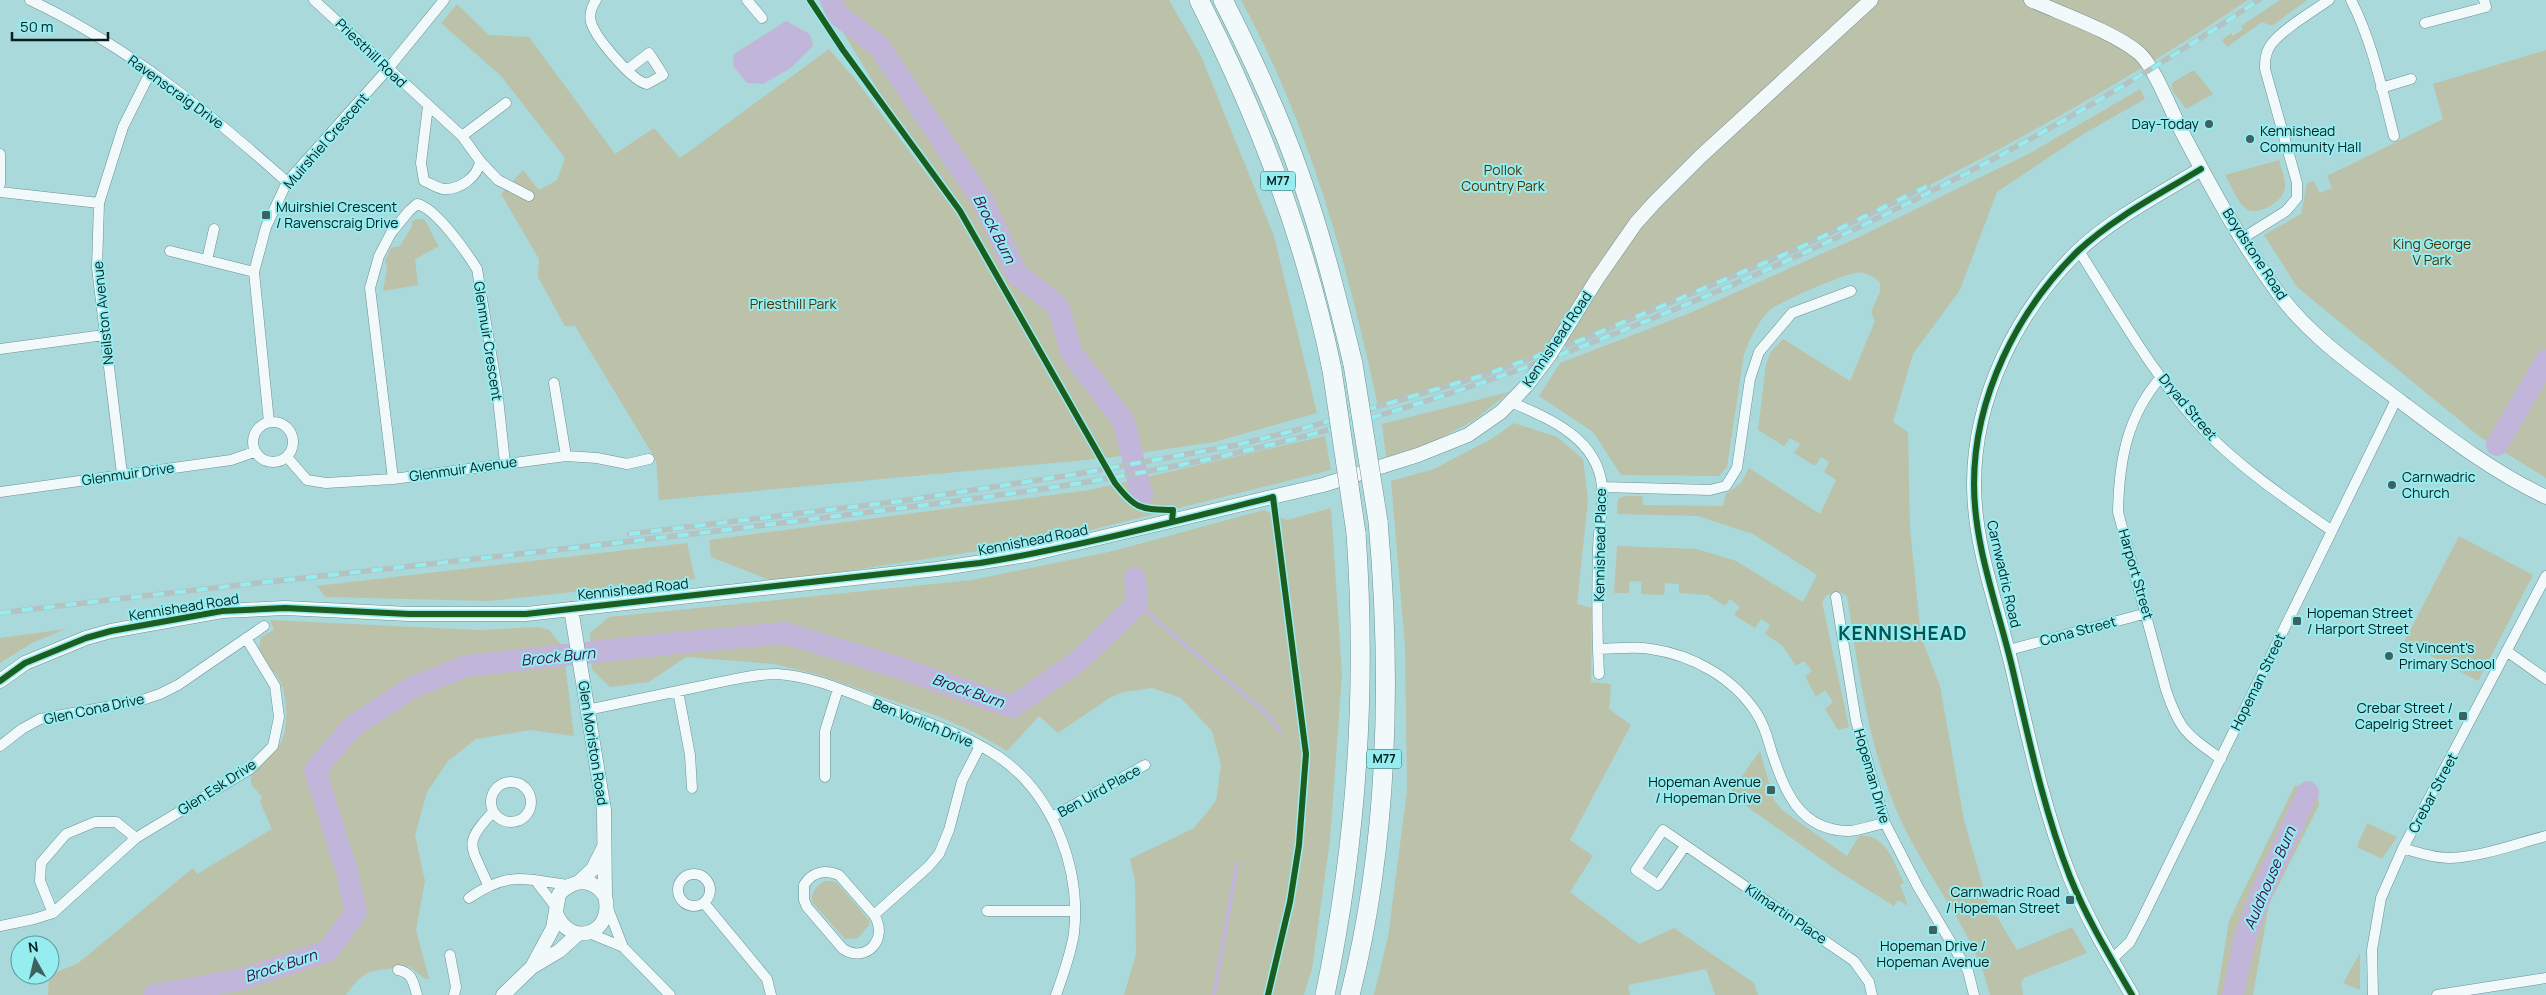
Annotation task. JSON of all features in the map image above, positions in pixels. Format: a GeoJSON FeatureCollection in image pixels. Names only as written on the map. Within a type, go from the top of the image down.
{"type":"FeatureCollection","features":[{"type":"Feature","properties":{"kind":"highway","name":"M77"},"geometry":{"type":"LineString","coordinates":[[1199,0],[1232,68],[1275,172],[1309,274],[1332,370],[1356,533],[1361,664],[1359,750],[1346,879],[1325,995]]}},
{"type":"Feature","properties":{"kind":"highway","name":"M77"},"geometry":{"type":"LineString","coordinates":[[1223,0],[1257,67],[1302,180],[1335,288],[1353,364],[1373,480],[1378,522],[1386,650],[1384,755],[1376,850],[1350,995]]}},
{"type":"Feature","properties":{"kind":"street","name":"Ravenscraig Drive"},"geometry":{"type":"LineString","coordinates":[[30,0],[54,11],[151,71],[238,138],[287,182]]}},
{"type":"Feature","properties":{"kind":"street","name":"Priesthill Road"},"geometry":{"type":"LineString","coordinates":[[314,0],[387,70],[462,136],[480,161],[498,180],[529,196]]}},
{"type":"Feature","properties":{"kind":"street","name":"Muirshiel Crescent"},"geometry":{"type":"LineString","coordinates":[[269,422],[254,272],[266,227],[287,182],[387,70],[444,0]]}},
{"type":"Feature","properties":{"kind":"street"},"geometry":{"type":"LineString","coordinates":[[596,0],[592,6],[591,20],[597,36],[628,70]]}},
{"type":"Feature","properties":{"kind":"street"},"geometry":{"type":"LineString","coordinates":[[747,0],[762,18]]}},
{"type":"Feature","properties":{"kind":"street","name":"Kennishead Road"},"geometry":{"type":"LineString","coordinates":[[0,681],[25,663],[86,638],[111,631],[222,611],[285,608],[409,614],[502,615],[908,572],[1027,556],[1290,493],[1390,465],[1468,435],[1511,402],[1527,385],[1549,356],[1597,279],[1636,223],[1701,156],[1871,0]]}},
{"type":"Feature","properties":{"kind":"street","name":"Boydstone Road"},"geometry":{"type":"LineString","coordinates":[[2031,0],[2105,34],[2140,54],[2157,81],[2201,168],[2242,238],[2282,298],[2314,331],[2354,367],[2468,452],[2546,497]]}},
{"type":"Feature","properties":{"kind":"street"},"geometry":{"type":"LineString","coordinates":[[2242,238],[2286,211],[2297,198],[2297,182],[2265,69],[2266,56],[2270,46],[2279,36],[2329,0]]}},
{"type":"Feature","properties":{"kind":"street"},"geometry":{"type":"LineString","coordinates":[[2350,0],[2362,21],[2394,136]]}},
{"type":"Feature","properties":{"kind":"street"},"geometry":{"type":"LineString","coordinates":[[2425,23],[2486,7],[2484,0]]}},
{"type":"Feature","properties":{"kind":"street","name":"Neilston Avenue"},"geometry":{"type":"LineString","coordinates":[[122,474],[96,268],[99,203],[123,127],[151,71]]}},
{"type":"Feature","properties":{"kind":"street"},"geometry":{"type":"LineString","coordinates":[[2382,88],[2411,79]]}},
{"type":"Feature","properties":{"kind":"street"},"geometry":{"type":"LineString","coordinates":[[462,136],[506,103]]}},
{"type":"Feature","properties":{"kind":"street"},"geometry":{"type":"LineString","coordinates":[[428,106],[421,163],[424,181],[442,189],[456,187],[468,182],[479,167],[480,161]]}},
{"type":"Feature","properties":{"kind":"street"},"geometry":{"type":"LineString","coordinates":[[0,154],[0,184]]}},
{"type":"Feature","properties":{"kind":"street","name":"Carnwadric Road"},"geometry":{"type":"LineString","coordinates":[[2132,995],[2094,930],[2074,886],[2054,832],[1987,571],[1979,529],[1974,486],[1977,447],[1997,372],[2016,330],[2041,292],[2079,251],[2128,214],[2201,168]]}},
{"type":"Feature","properties":{"kind":"street"},"geometry":{"type":"LineString","coordinates":[[0,192],[99,203]]}},
{"type":"Feature","properties":{"kind":"street","name":"Glenmuir Crescent"},"geometry":{"type":"LineString","coordinates":[[393,479],[370,288],[379,256],[391,233],[408,211],[417,204],[423,205],[434,215],[468,254],[477,269],[496,389],[505,463]]}},
{"type":"Feature","properties":{"kind":"street"},"geometry":{"type":"LineString","coordinates":[[207,260],[214,229]]}},
{"type":"Feature","properties":{"kind":"street"},"geometry":{"type":"LineString","coordinates":[[170,251],[254,272]]}},
{"type":"Feature","properties":{"kind":"street","name":"Dryad Street"},"geometry":{"type":"LineString","coordinates":[[2079,251],[2161,377],[2221,446],[2256,477],[2332,531]]}},
{"type":"Feature","properties":{"kind":"street"},"geometry":{"type":"LineString","coordinates":[[1602,487],[1710,490],[1726,486],[1734,476],[1739,462],[1750,379],[1759,352],[1792,313],[1851,291]]}},
{"type":"Feature","properties":{"kind":"street"},"geometry":{"type":"LineString","coordinates":[[0,348],[104,335]]}},
{"type":"Feature","properties":{"kind":"street","name":"Harport Street"},"geometry":{"type":"LineString","coordinates":[[2161,377],[2146,394],[2130,428],[2122,456],[2118,512],[2147,613],[2166,690],[2175,716],[2183,730],[2221,759]]}},
{"type":"Feature","properties":{"kind":"street"},"geometry":{"type":"LineString","coordinates":[[554,383],[566,456]]}},
{"type":"Feature","properties":{"kind":"street","name":"Hopeman Street"},"geometry":{"type":"LineString","coordinates":[[2111,960],[2130,942],[2136,931],[2397,398]]}},
{"type":"Feature","properties":{"kind":"street","name":"Kennishead Place"},"geometry":{"type":"LineString","coordinates":[[1511,402],[1542,416],[1576,437],[1589,451],[1599,471],[1602,487],[1598,550],[1599,674]]}},
{"type":"Feature","properties":{"kind":"street"},"geometry":{"type":"LineString","coordinates":[[269,422],[282,424],[291,433],[293,446],[287,457],[276,463],[263,461],[254,452],[252,446],[254,433],[258,428],[269,422]]}},
{"type":"Feature","properties":{"kind":"street","name":"Glenmuir Drive"},"geometry":{"type":"LineString","coordinates":[[0,492],[231,460],[254,452]]}},
{"type":"Feature","properties":{"kind":"street","name":"Glenmuir Avenue"},"geometry":{"type":"LineString","coordinates":[[287,457],[307,480],[326,483],[393,479],[566,456],[597,458],[627,464],[649,459]]}},
{"type":"Feature","properties":{"kind":"street","name":"Crebar Street"},"geometry":{"type":"LineString","coordinates":[[2373,995],[2372,950],[2381,898],[2403,848],[2508,652],[2546,576]]}},
{"type":"Feature","properties":{"kind":"street","name":"Hopeman Drive"},"geometry":{"type":"LineString","coordinates":[[1836,597],[1856,721],[1885,823],[1918,887],[1968,971],[1974,995]]}},
{"type":"Feature","properties":{"kind":"street","name":"Glen Moriston Road"},"geometry":{"type":"LineString","coordinates":[[503,995],[532,967],[603,922],[606,901],[604,810],[572,609]]}},
{"type":"Feature","properties":{"kind":"street","name":"Cona Street"},"geometry":{"type":"LineString","coordinates":[[2008,650],[2147,613]]}},
{"type":"Feature","properties":{"kind":"street","name":"Glen Cona Drive"},"geometry":{"type":"LineString","coordinates":[[0,746],[22,729],[40,719],[131,703],[160,694],[178,685],[264,626]]}},
{"type":"Feature","properties":{"kind":"street","name":"Glen Esk Drive"},"geometry":{"type":"LineString","coordinates":[[0,926],[52,913],[136,838],[250,769],[273,746],[279,717],[275,686],[246,638]]}},
{"type":"Feature","properties":{"kind":"street"},"geometry":{"type":"LineString","coordinates":[[1598,649],[1650,648],[1693,660],[1713,671],[1729,681],[1757,714],[1788,797],[1803,814],[1831,828],[1849,831],[1885,823]]}},
{"type":"Feature","properties":{"kind":"street"},"geometry":{"type":"LineString","coordinates":[[2508,652],[2546,679]]}},
{"type":"Feature","properties":{"kind":"street","name":"Ben Vorlich Drive"},"geometry":{"type":"LineString","coordinates":[[587,710],[765,674],[802,678],[838,689],[956,733],[1000,758],[1018,774],[1052,817],[1068,861],[1073,883],[1074,935],[1056,995]]}},
{"type":"Feature","properties":{"kind":"street"},"geometry":{"type":"LineString","coordinates":[[825,777],[825,731],[838,689]]}},
{"type":"Feature","properties":{"kind":"street"},"geometry":{"type":"LineString","coordinates":[[678,691],[690,755],[692,788]]}},
{"type":"Feature","properties":{"kind":"street"},"geometry":{"type":"LineString","coordinates":[[874,914],[918,877],[939,854],[949,830],[962,781],[980,746]]}},
{"type":"Feature","properties":{"kind":"street","name":"Ben Uird Place"},"geometry":{"type":"LineString","coordinates":[[1052,817],[1146,765]]}},
{"type":"Feature","properties":{"kind":"street"},"geometry":{"type":"LineString","coordinates":[[488,885],[472,849],[472,839],[478,828],[494,812]]}},
{"type":"Feature","properties":{"kind":"street"},"geometry":{"type":"LineString","coordinates":[[52,913],[40,881],[41,863],[66,834],[95,822],[116,822],[136,838]]}},
{"type":"Feature","properties":{"kind":"street","name":"Kilmartin Place"},"geometry":{"type":"LineString","coordinates":[[1685,846],[1658,884],[1636,870],[1663,830],[1854,961],[1869,982],[1872,995]]}},
{"type":"Feature","properties":{"kind":"street"},"geometry":{"type":"LineString","coordinates":[[2403,848],[2432,856],[2449,858],[2469,856],[2546,836]]}},
{"type":"Feature","properties":{"kind":"street","name":"Glen Moriston Road"},"geometry":{"type":"LineString","coordinates":[[532,967],[546,944],[559,894],[593,869],[604,848]]}},
{"type":"Feature","properties":{"kind":"street"},"geometry":{"type":"LineString","coordinates":[[831,872],[839,875],[874,914],[881,929],[877,942],[864,952],[850,953],[843,949],[807,906],[804,900],[804,885],[812,875],[831,872]]}},
{"type":"Feature","properties":{"kind":"street"},"geometry":{"type":"LineString","coordinates":[[469,898],[488,885],[518,878],[594,885],[606,901],[624,947],[670,995]]}},
{"type":"Feature","properties":{"kind":"street"},"geometry":{"type":"LineString","coordinates":[[535,880],[555,909],[560,923],[567,930],[584,933],[624,947]]}},
{"type":"Feature","properties":{"kind":"street"},"geometry":{"type":"LineString","coordinates":[[704,903],[714,918],[767,979],[771,995]]}},
{"type":"Feature","properties":{"kind":"street"},"geometry":{"type":"LineString","coordinates":[[986,912],[1074,910]]}},
{"type":"Feature","properties":{"kind":"street"},"geometry":{"type":"LineString","coordinates":[[450,955],[456,987],[454,995]]}},
{"type":"Feature","properties":{"kind":"street"},"geometry":{"type":"LineString","coordinates":[[398,970],[406,972],[412,977],[417,995]]}},
{"type":"Feature","properties":{"kind":"street"},"geometry":{"type":"LineString","coordinates":[[2437,995],[2546,978]]}},
{"type":"Feature","properties":{"kind":"green space","name":"Priesthill Park"},"geometry":{"type":"Polygon","coordinates":[[[824,0],[1169,0],[1201,56],[1274,236],[1317,413],[1214,442],[1107,458],[659,500],[656,460],[575,326],[565,326],[538,277],[539,259],[501,194],[523,170],[539,190],[557,180],[565,158],[501,76],[441,23],[457,4],[489,35],[529,37],[615,154],[654,128],[680,158],[829,49],[855,79],[932,181],[824,0]]]}},
{"type":"Feature","properties":{"kind":"green space","name":"Pollok Country Park"},"geometry":{"type":"Polygon","coordinates":[[[1241,0],[2248,0],[2187,40],[2061,115],[1932,184],[1866,216],[1732,277],[1581,339],[1475,378],[1378,406],[1340,250],[1307,147],[1265,48],[1241,0]]]}},
{"type":"Feature","properties":{"kind":"green space"},"geometry":{"type":"Polygon","coordinates":[[[2280,0],[2307,0],[2272,26],[2262,22],[2227,47],[2222,40],[2231,33],[2233,36],[2243,29],[2241,26],[2280,0]]]}},
{"type":"Feature","properties":{"kind":"green space","name":"King George V Park"},"geometry":{"type":"Polygon","coordinates":[[[2546,50],[2546,478],[2480,437],[2297,287],[2264,235],[2301,214],[2307,183],[2314,181],[2320,193],[2332,188],[2327,176],[2443,119],[2433,84],[2546,50]]]}},
{"type":"Feature","properties":{"kind":"green space"},"geometry":{"type":"Polygon","coordinates":[[[2194,70],[2213,94],[2186,109],[2172,90],[2172,83],[2194,70]]]}},
{"type":"Feature","properties":{"kind":"green space"},"geometry":{"type":"Polygon","coordinates":[[[2140,89],[2145,99],[2085,133],[1997,192],[1960,290],[1913,354],[1893,422],[1908,432],[1910,529],[1921,637],[1940,686],[1964,820],[1987,900],[2017,950],[2072,927],[2087,953],[2024,978],[2021,983],[2023,995],[1990,995],[1983,973],[1964,930],[1915,848],[1892,800],[1882,772],[1867,714],[1847,596],[1840,592],[1827,595],[1822,602],[1849,727],[1838,730],[1825,709],[1833,702],[1825,690],[1816,697],[1805,676],[1812,671],[1804,661],[1796,666],[1782,645],[1765,634],[1770,625],[1761,619],[1755,628],[1734,615],[1740,607],[1730,599],[1725,606],[1708,595],[1679,593],[1679,584],[1665,583],[1664,595],[1641,594],[1641,582],[1630,581],[1629,593],[1614,593],[1617,546],[1697,549],[1736,561],[1803,602],[1817,575],[1753,534],[1698,516],[1617,514],[1618,499],[1625,496],[1642,496],[1643,505],[1723,506],[1726,494],[1741,483],[1749,468],[1820,514],[1836,480],[1824,472],[1829,462],[1821,457],[1815,466],[1794,453],[1800,444],[1790,438],[1784,446],[1758,430],[1766,364],[1770,353],[1783,339],[1850,381],[1875,321],[1871,312],[1880,292],[1880,282],[1865,273],[1848,275],[1785,301],[1766,314],[1755,330],[1744,354],[1727,467],[1719,476],[1621,475],[1593,432],[1539,396],[1560,363],[1690,313],[1859,237],[2032,152],[2140,89]]]}},
{"type":"Feature","properties":{"kind":"green space"},"geometry":{"type":"Polygon","coordinates":[[[2279,160],[2284,177],[2284,192],[2270,206],[2257,211],[2246,209],[2237,198],[2225,175],[2279,160]]]}},
{"type":"Feature","properties":{"kind":"green space"},"geometry":{"type":"Polygon","coordinates":[[[424,219],[439,246],[415,259],[418,285],[383,291],[387,268],[385,261],[391,248],[400,246],[412,226],[412,221],[424,219]]]}},
{"type":"Feature","properties":{"kind":"green space"},"geometry":{"type":"Polygon","coordinates":[[[1509,392],[1476,419],[1434,442],[1386,457],[1382,424],[1509,392]]]}},
{"type":"Feature","properties":{"kind":"green space"},"geometry":{"type":"Polygon","coordinates":[[[1514,423],[1557,437],[1583,459],[1588,500],[1577,604],[1592,608],[1591,682],[1611,684],[1609,709],[1631,725],[1570,840],[1593,856],[1570,892],[1639,944],[1674,928],[1754,983],[1758,995],[1715,995],[1706,969],[1628,985],[1630,995],[1374,995],[1388,937],[1407,791],[1405,646],[1391,481],[1434,469],[1493,438],[1514,423]]]}},
{"type":"Feature","properties":{"kind":"green space"},"geometry":{"type":"Polygon","coordinates":[[[1325,436],[1331,470],[1067,536],[1061,534],[978,551],[775,582],[711,557],[709,540],[1090,490],[1325,436]]]}},
{"type":"Feature","properties":{"kind":"green space"},"geometry":{"type":"Polygon","coordinates":[[[1331,508],[1342,674],[1330,840],[1312,969],[1304,995],[1124,995],[1136,954],[1135,881],[1130,859],[1194,828],[1216,801],[1221,765],[1212,731],[1181,698],[1152,688],[1124,692],[1111,697],[1058,733],[1039,716],[1007,751],[974,732],[940,717],[819,675],[774,664],[686,657],[649,682],[610,687],[592,670],[590,633],[609,617],[972,580],[1113,551],[1264,510],[1287,520],[1331,508]]]}},
{"type":"Feature","properties":{"kind":"green space"},"geometry":{"type":"Polygon","coordinates":[[[2459,536],[2533,575],[2478,681],[2404,642],[2459,536]]]}},
{"type":"Feature","properties":{"kind":"green space"},"geometry":{"type":"Polygon","coordinates":[[[687,543],[695,579],[489,601],[325,597],[317,586],[687,543]]]}},
{"type":"Feature","properties":{"kind":"green space"},"geometry":{"type":"Polygon","coordinates":[[[270,620],[478,630],[538,627],[549,630],[563,647],[574,736],[530,730],[476,739],[448,761],[427,792],[415,835],[425,881],[416,930],[429,979],[425,979],[409,966],[373,971],[361,978],[346,995],[48,995],[48,985],[60,985],[60,971],[77,964],[193,868],[197,874],[272,829],[260,802],[262,797],[251,784],[251,775],[280,745],[285,732],[286,711],[283,689],[274,672],[267,668],[259,647],[261,637],[274,630],[270,620]]]}},
{"type":"Feature","properties":{"kind":"green space"},"geometry":{"type":"Polygon","coordinates":[[[66,629],[32,643],[0,663],[0,638],[66,629]]]}},
{"type":"Feature","properties":{"kind":"green space"},"geometry":{"type":"Polygon","coordinates":[[[1760,751],[1774,800],[1782,810],[1847,856],[1859,836],[1868,836],[1876,839],[1888,851],[1897,867],[1904,883],[1900,884],[1908,906],[1898,900],[1894,906],[1838,871],[1729,794],[1760,751]]]}},
{"type":"Feature","properties":{"kind":"green space"},"geometry":{"type":"Polygon","coordinates":[[[2295,785],[2318,796],[2319,805],[2269,904],[2253,995],[2217,995],[2229,921],[2295,785]]]}},
{"type":"Feature","properties":{"kind":"green space"},"geometry":{"type":"Polygon","coordinates":[[[2367,823],[2397,837],[2382,859],[2357,847],[2367,823]]]}},
{"type":"Feature","properties":{"kind":"green space"},"geometry":{"type":"Polygon","coordinates":[[[824,881],[837,883],[869,920],[869,925],[858,938],[845,939],[812,902],[812,895],[824,881]]]}},
{"type":"Feature","properties":{"kind":"green space"},"geometry":{"type":"Polygon","coordinates":[[[2360,953],[2360,990],[2343,983],[2360,953]]]}},
{"type":"Feature","properties":{"kind":"shaded area"},"geometry":{"type":"Polygon","coordinates":[[[786,21],[810,34],[813,46],[791,68],[763,84],[747,83],[733,66],[734,54],[786,21]]]}},
{"type":"Feature","properties":{"kind":"waterway","name":"Brock Burn"},"geometry":{"type":"LineString","coordinates":[[831,0],[838,15],[879,46],[983,202],[1017,274],[1058,306],[1071,352],[1124,422],[1142,495]]}},
{"type":"Feature","properties":{"kind":"waterway","name":"Auldhouse Burn"},"geometry":{"type":"LineString","coordinates":[[2497,445],[2546,360]]}},
{"type":"Feature","properties":{"kind":"waterway","name":"Brock Burn"},"geometry":{"type":"LineString","coordinates":[[154,995],[243,979],[328,951],[356,912],[347,872],[315,770],[353,726],[413,687],[466,666],[785,633],[903,669],[1012,707],[1077,662],[1137,604],[1135,578]]}},
{"type":"Feature","properties":{"kind":"waterway"},"geometry":{"type":"LineString","coordinates":[[1137,604],[1266,713],[1280,731]]}},
{"type":"Feature","properties":{"kind":"waterway","name":"Auldhouse Burn"},"geometry":{"type":"LineString","coordinates":[[2233,995],[2245,937],[2262,892],[2308,792]]}},
{"type":"Feature","properties":{"kind":"waterway"},"geometry":{"type":"LineString","coordinates":[[1214,995],[1237,863]]}},
{"type":"Feature","properties":{"kind":"railway"},"geometry":{"type":"LineString","coordinates":[[0,613],[683,535],[1012,494],[1183,464],[1302,437],[1425,401],[1547,360],[1666,313],[1794,257],[1931,192],[2065,120],[2195,42],[2259,0]]}},
{"type":"Feature","properties":{"kind":"railway"},"geometry":{"type":"LineString","coordinates":[[629,534],[902,501],[1077,474],[1237,445],[1312,426],[1488,374],[1584,339],[1795,250],[1928,186]]}},
{"type":"Feature","properties":{"kind":"cycle path"},"geometry":{"type":"LineString","coordinates":[[810,0],[843,50],[960,211],[1115,483],[1128,498],[1140,506],[1173,510],[1172,522]]}},
{"type":"Feature","properties":{"kind":"cycle path"},"geometry":{"type":"LineString","coordinates":[[2132,995],[2084,908],[2070,877],[2052,827],[1988,579],[1978,532],[1974,484],[1976,451],[1982,419],[2003,357],[2018,328],[2036,300],[2078,251],[2092,239],[2137,207],[2201,169]]}},
{"type":"Feature","properties":{"kind":"cycle path"},"geometry":{"type":"LineString","coordinates":[[0,681],[25,663],[86,638],[111,631],[222,611],[285,608],[409,614],[526,614],[980,563],[1091,541],[1273,497],[1306,754],[1299,845],[1290,902],[1268,995]]}},
{"type":"Feature","properties":{"kind":"place","name":"Day-Today"},"geometry":{"type":"Point","coordinates":[2209,124]}},
{"type":"Feature","properties":{"kind":"place","name":"Kennishead Community Hall"},"geometry":{"type":"Point","coordinates":[2250,139]}},
{"type":"Feature","properties":{"kind":"place","name":"Muirshiel Crescent / Ravenscraig Drive"},"geometry":{"type":"Point","coordinates":[266,215]}},
{"type":"Feature","properties":{"kind":"place","name":"Carnwadric Church"},"geometry":{"type":"Point","coordinates":[2392,485]}},
{"type":"Feature","properties":{"kind":"place","name":"Hopeman Street / Harport Street"},"geometry":{"type":"Point","coordinates":[2297,621]}},
{"type":"Feature","properties":{"kind":"place","name":"St Vincent's Primary School"},"geometry":{"type":"Point","coordinates":[2389,656]}},
{"type":"Feature","properties":{"kind":"place","name":"Crebar Street / Capelrig Street"},"geometry":{"type":"Point","coordinates":[2463,716]}},
{"type":"Feature","properties":{"kind":"place","name":"Hopeman Avenue / Hopeman Drive"},"geometry":{"type":"Point","coordinates":[1771,790]}},
{"type":"Feature","properties":{"kind":"place","name":"Carnwadric Road / Hopeman Street"},"geometry":{"type":"Point","coordinates":[2070,900]}},
{"type":"Feature","properties":{"kind":"place","name":"Hopeman Drive / Hopeman Avenue"},"geometry":{"type":"Point","coordinates":[1933,930]}},
{"type":"Feature","properties":{"kind":"district","name":"KENNISHEAD"},"geometry":{"type":"Point","coordinates":[1903,633]}}]}
